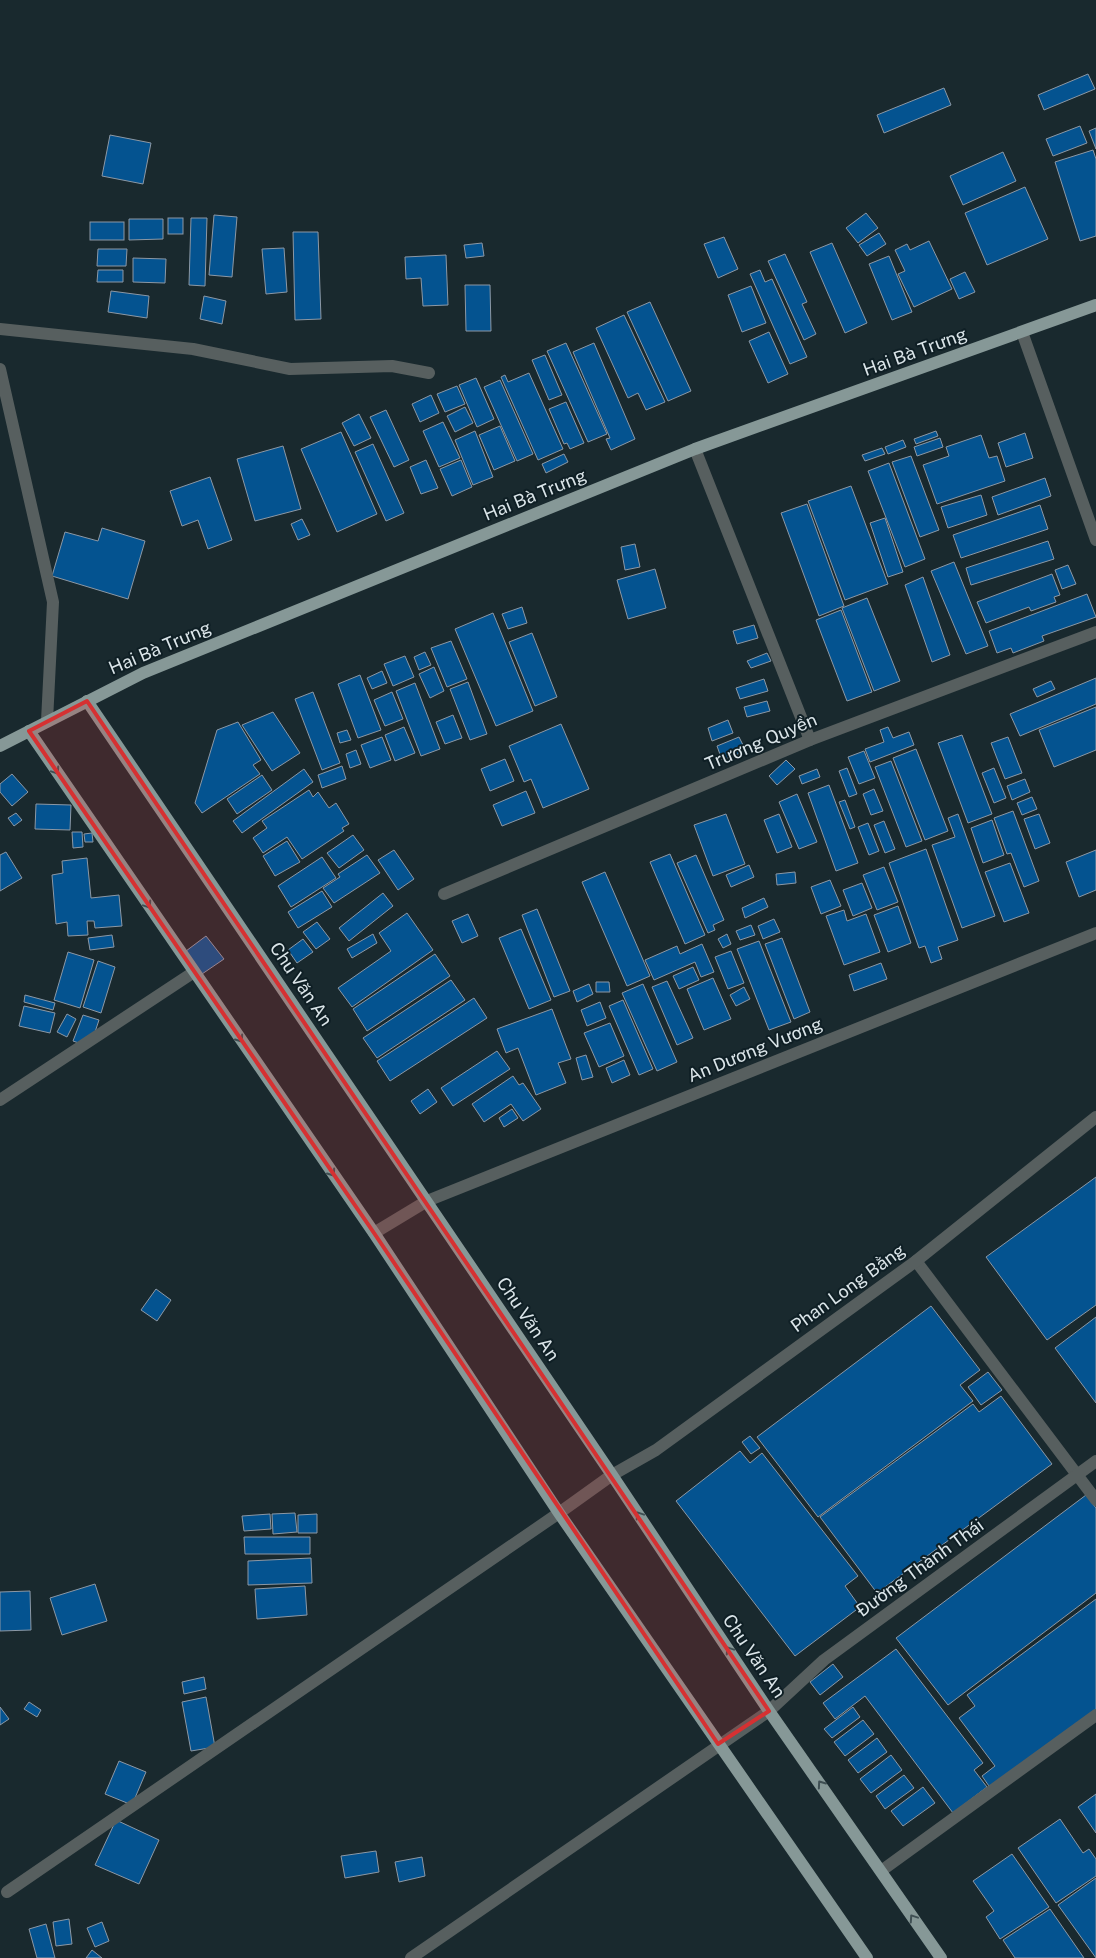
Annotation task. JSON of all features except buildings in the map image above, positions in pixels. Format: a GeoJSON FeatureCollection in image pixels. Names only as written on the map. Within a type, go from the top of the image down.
{"type":"FeatureCollection","features":[{"type":"Feature","properties":{"kind":"main road","name":"Hai Bà Trưng"},"geometry":{"type":"LineString","coordinates":[[0,746],[143,673],[695,449],[1096,305]]}},
{"type":"Feature","properties":{"kind":"main road","name":"Chu Văn An"},"geometry":{"type":"LineString","coordinates":[[87,701],[427,1201],[769,1710],[882,1871],[940,1958]]}},
{"type":"Feature","properties":{"kind":"main road"},"geometry":{"type":"LineString","coordinates":[[28,731],[374,1233],[559,1513],[867,1958]]}},
{"type":"Feature","properties":{"kind":"street"},"geometry":{"type":"LineString","coordinates":[[0,329],[193,349],[290,369],[392,366],[430,373]]}},
{"type":"Feature","properties":{"kind":"street"},"geometry":{"type":"LineString","coordinates":[[1022,332],[1096,540]]}},
{"type":"Feature","properties":{"kind":"street"},"geometry":{"type":"LineString","coordinates":[[0,369],[2,385],[54,602],[47,721]]}},
{"type":"Feature","properties":{"kind":"street"},"geometry":{"type":"LineString","coordinates":[[695,449],[810,740]]}},
{"type":"Feature","properties":{"kind":"street","name":"Trương Quyền"},"geometry":{"type":"LineString","coordinates":[[444,894],[810,740],[1096,632]]}},
{"type":"Feature","properties":{"kind":"street","name":"An Dương Vương"},"geometry":{"type":"LineString","coordinates":[[374,1233],[427,1201],[1096,933]]}},
{"type":"Feature","properties":{"kind":"street"},"geometry":{"type":"LineString","coordinates":[[0,1100],[194,972]]}},
{"type":"Feature","properties":{"kind":"street","name":"Phan Long Bằng"},"geometry":{"type":"LineString","coordinates":[[7,1892],[612,1475],[656,1450],[916,1261],[1096,1117]]}},
{"type":"Feature","properties":{"kind":"street"},"geometry":{"type":"LineString","coordinates":[[916,1261],[1096,1500]]}},
{"type":"Feature","properties":{"kind":"street","name":"Đường Thành Thái"},"geometry":{"type":"LineString","coordinates":[[411,1958],[769,1710],[824,1660],[1096,1460]]}},
{"type":"Feature","properties":{"kind":"street"},"geometry":{"type":"LineString","coordinates":[[882,1871],[1096,1715]]}},
{"type":"Feature","properties":{"kind":"highlighted area"},"geometry":{"type":"Polygon","coordinates":[[[87,701],[769,1711],[718,1744],[374,1233],[29,731],[87,701]]]}}]}
